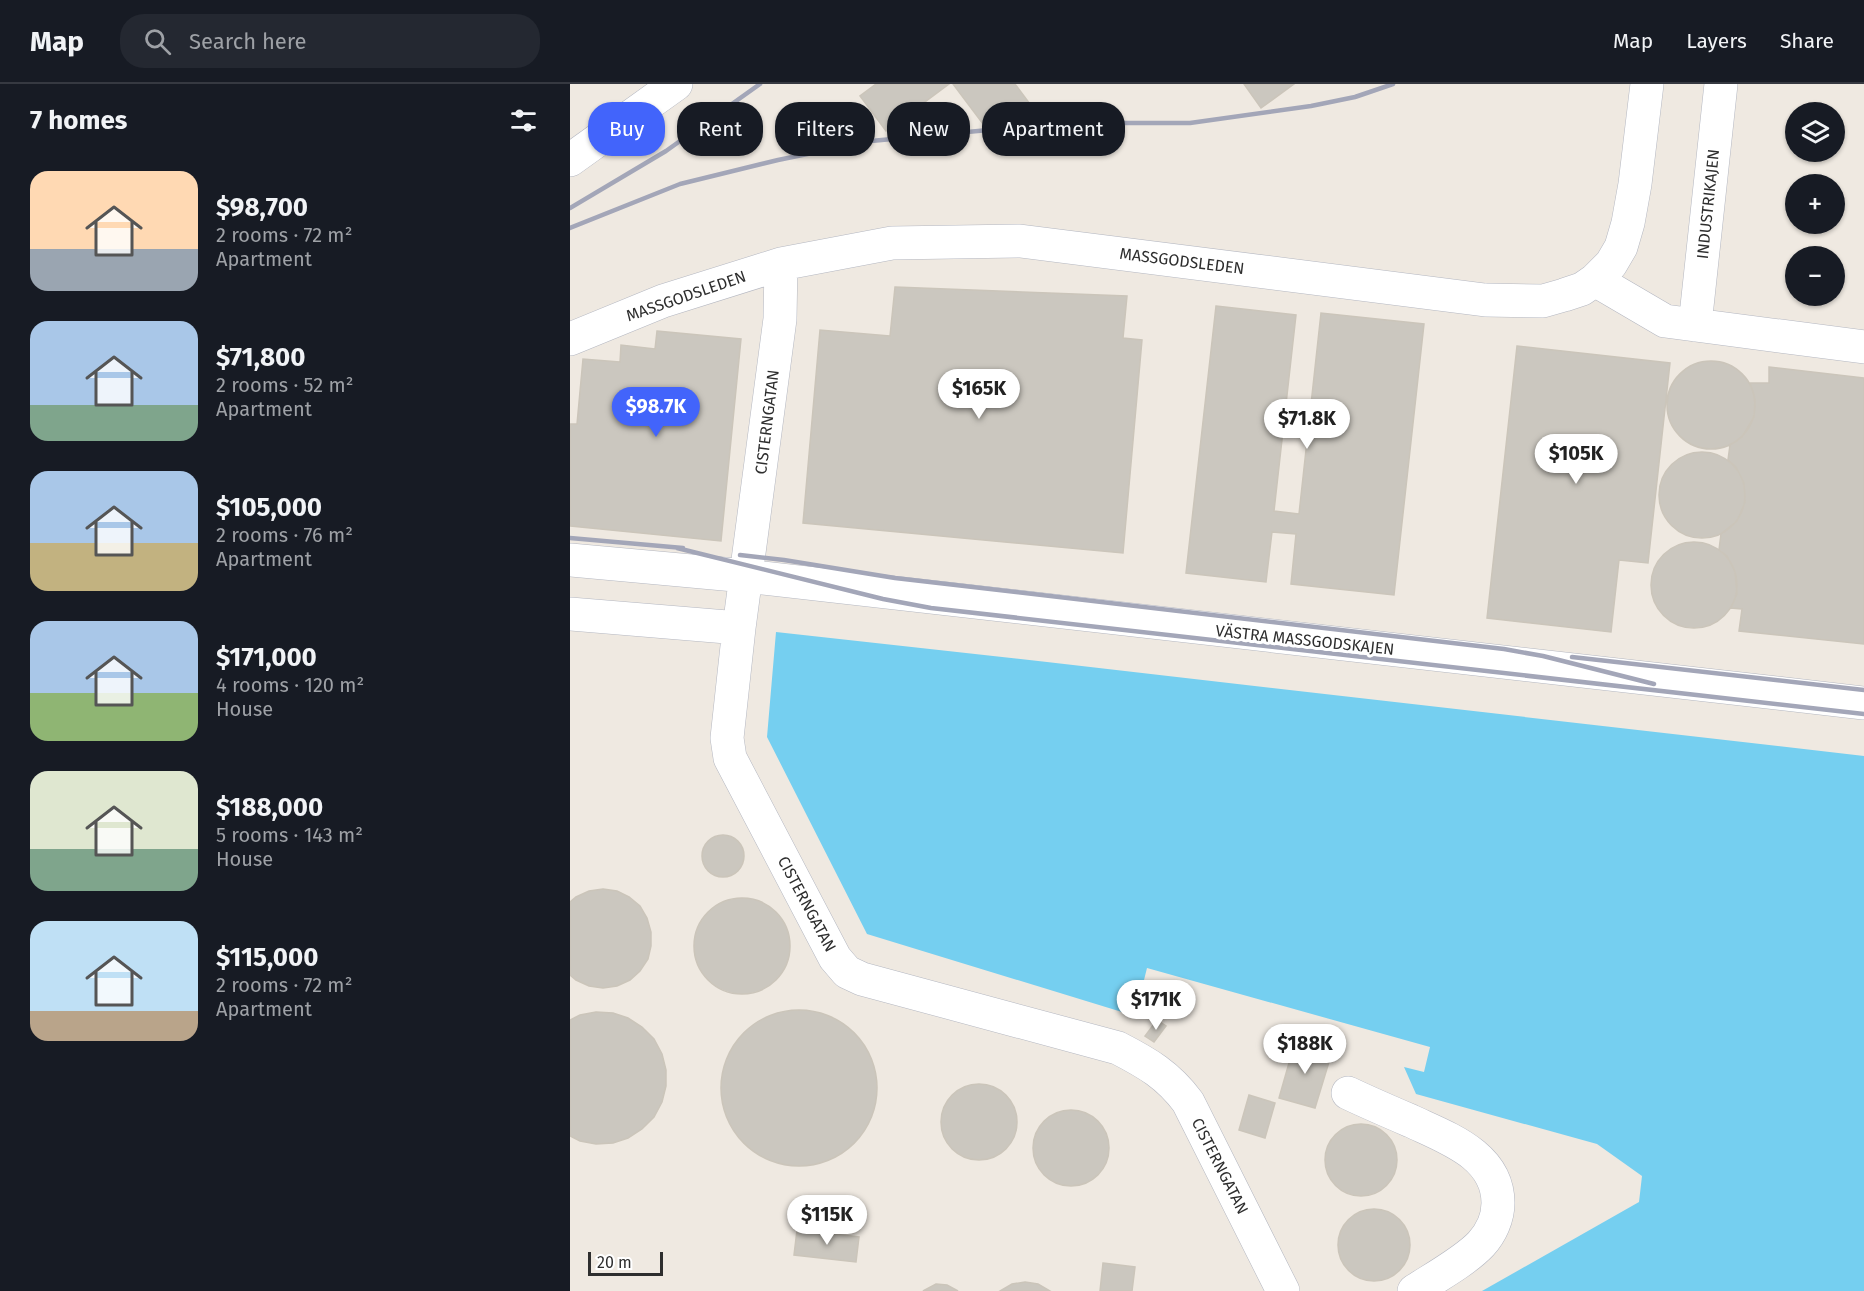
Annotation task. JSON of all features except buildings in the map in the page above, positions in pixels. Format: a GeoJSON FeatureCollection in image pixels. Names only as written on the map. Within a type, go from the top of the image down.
{"type":"FeatureCollection","features":[{"type":"Feature","properties":{"kind":"street"},"geometry":{"type":"LineString","coordinates":[[570,160],[676,84]]}},
{"type":"Feature","properties":{"kind":"street","name":"MASSGODSLEDEN"},"geometry":{"type":"LineString","coordinates":[[570,339],[663,301],[781,264],[892,243],[1020,241],[1485,300],[1543,301],[1582,289],[1595,280],[1611,264],[1621,247],[1635,184],[1647,84]]}},
{"type":"Feature","properties":{"kind":"street","name":"INDUSTRIKAJEN"},"geometry":{"type":"LineString","coordinates":[[1695,325],[1721,84]]}},
{"type":"Feature","properties":{"kind":"street","name":"CISTERNGATAN"},"geometry":{"type":"LineString","coordinates":[[781,264],[780,319],[739,628],[727,738],[730,758],[835,958],[847,972],[862,979],[1118,1048],[1147,1063],[1175,1084],[1188,1102],[1283,1291]]}},
{"type":"Feature","properties":{"kind":"street"},"geometry":{"type":"LineString","coordinates":[[1595,280],[1665,321],[1864,347]]}},
{"type":"Feature","properties":{"kind":"street"},"geometry":{"type":"LineString","coordinates":[[570,560],[747,576]]}},
{"type":"Feature","properties":{"kind":"street","name":"VÄSTRA MASSGODSKAJEN"},"geometry":{"type":"LineString","coordinates":[[747,576],[1864,703]]}},
{"type":"Feature","properties":{"kind":"street"},"geometry":{"type":"LineString","coordinates":[[570,615],[739,628]]}},
{"type":"Feature","properties":{"kind":"street"},"geometry":{"type":"LineString","coordinates":[[1348,1093],[1455,1142],[1477,1156],[1489,1171],[1497,1187],[1498,1214],[1481,1245],[1414,1291]]}},
{"type":"Feature","properties":{"kind":"water"},"geometry":{"type":"Polygon","coordinates":[[[776,632],[1864,756],[1864,1291],[1482,1291],[1639,1202],[1642,1176],[1597,1144],[1416,1094],[1404,1067],[1424,1072],[1430,1047],[1147,968],[1141,992],[1159,994],[1135,1016],[867,934],[767,737],[776,632]]]}},
{"type":"Feature","properties":{"kind":"railway"},"geometry":{"type":"LineString","coordinates":[[570,208],[666,151],[760,84]]}},
{"type":"Feature","properties":{"kind":"railway"},"geometry":{"type":"LineString","coordinates":[[570,228],[680,184],[778,160],[871,141],[1065,123],[1190,123],[1311,106],[1355,97],[1393,84]]}},
{"type":"Feature","properties":{"kind":"railway"},"geometry":{"type":"LineString","coordinates":[[570,538],[683,548]]}},
{"type":"Feature","properties":{"kind":"railway"},"geometry":{"type":"LineString","coordinates":[[677,548],[883,599],[931,608],[1864,714]]}},
{"type":"Feature","properties":{"kind":"railway"},"geometry":{"type":"LineString","coordinates":[[740,555],[895,578],[1504,649],[1543,656],[1654,684]]}},
{"type":"Feature","properties":{"kind":"railway"},"geometry":{"type":"LineString","coordinates":[[1572,657],[1864,690]]}}]}
